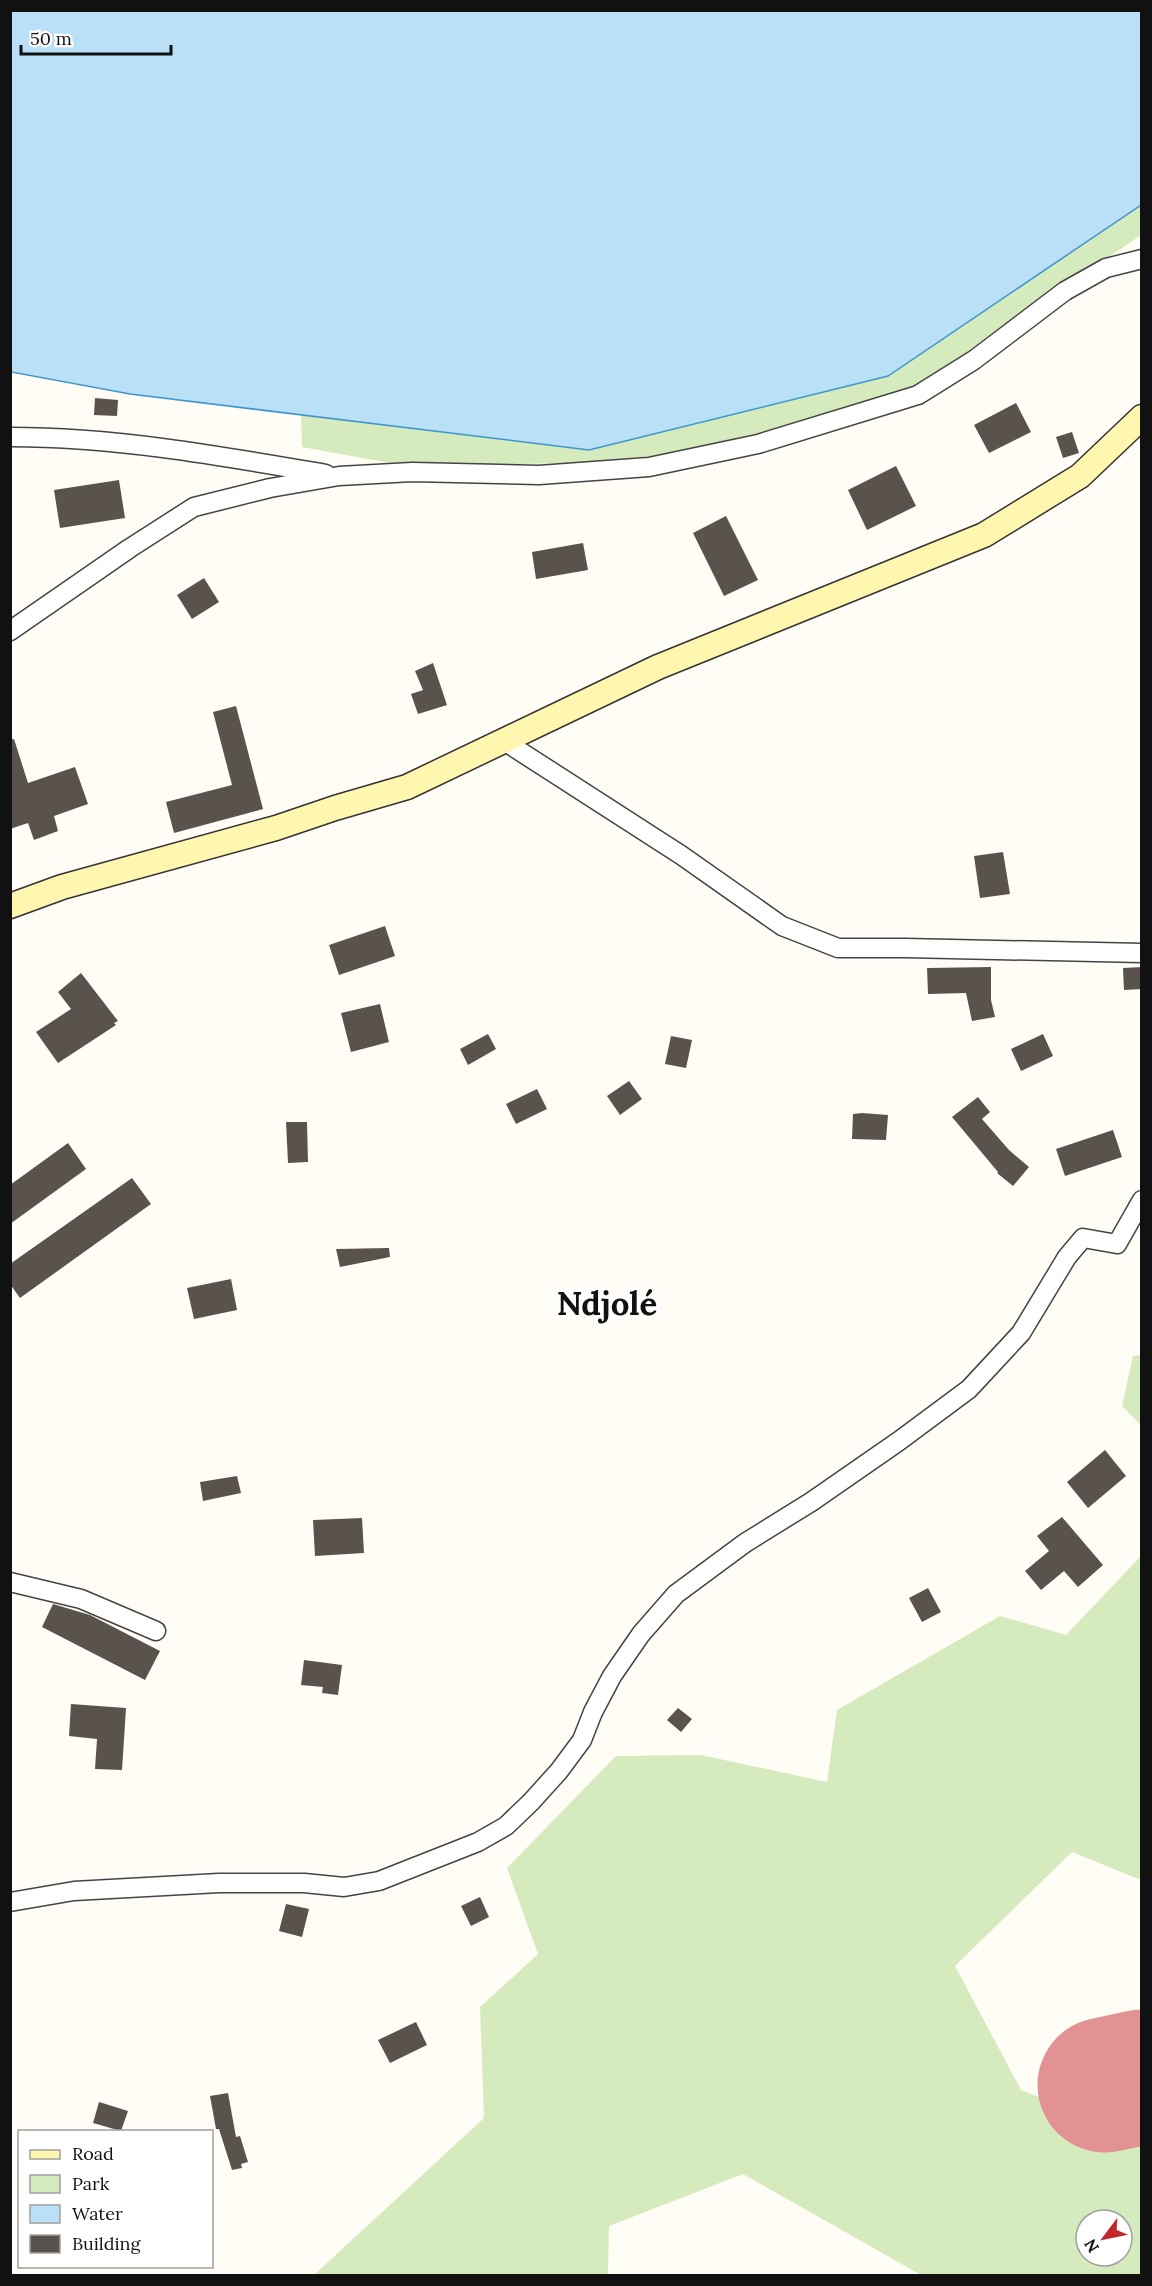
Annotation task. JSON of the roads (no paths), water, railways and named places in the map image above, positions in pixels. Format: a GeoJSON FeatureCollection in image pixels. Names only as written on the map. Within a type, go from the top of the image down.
{"type":"FeatureCollection","features":[{"type":"Feature","properties":{"kind":"street"},"geometry":{"type":"LineString","coordinates":[[10,631],[194,507],[270,488],[339,476],[412,472],[539,475],[649,467],[758,444],[918,395],[974,360],[1065,291],[1106,268],[1142,259]]}},
{"type":"Feature","properties":{"kind":"street"},"geometry":{"type":"LineString","coordinates":[[10,906],[62,887],[276,828],[407,787],[658,667],[984,536],[1080,476],[1142,417]]}},
{"type":"Feature","properties":{"kind":"street"},"geometry":{"type":"LineString","coordinates":[[10,437],[43,437],[199,452],[339,476]]}},
{"type":"Feature","properties":{"kind":"street"},"geometry":{"type":"LineString","coordinates":[[504,741],[681,855],[782,926],[838,948],[1142,953]]}},
{"type":"Feature","properties":{"kind":"street"},"geometry":{"type":"LineString","coordinates":[[10,1902],[74,1891],[219,1883],[304,1883],[344,1887],[380,1881],[478,1842],[506,1826],[531,1802],[576,1748],[612,1676],[641,1634],[676,1594],[745,1543],[811,1502],[889,1448],[969,1389],[1021,1333],[1067,1257],[1083,1238],[1117,1244],[1142,1200]]}},
{"type":"Feature","properties":{"kind":"street"},"geometry":{"type":"LineString","coordinates":[[10,1582],[81,1599],[156,1631]]}},
{"type":"Feature","properties":{"kind":"water"},"geometry":{"type":"Polygon","coordinates":[[[10,11],[1141,11],[1141,205],[888,376],[589,450],[130,394],[11,372],[10,11]]]}},
{"type":"Feature","properties":{"kind":"district","name":"Ndjolé"},"geometry":{"type":"Point","coordinates":[607,1303]}}]}
